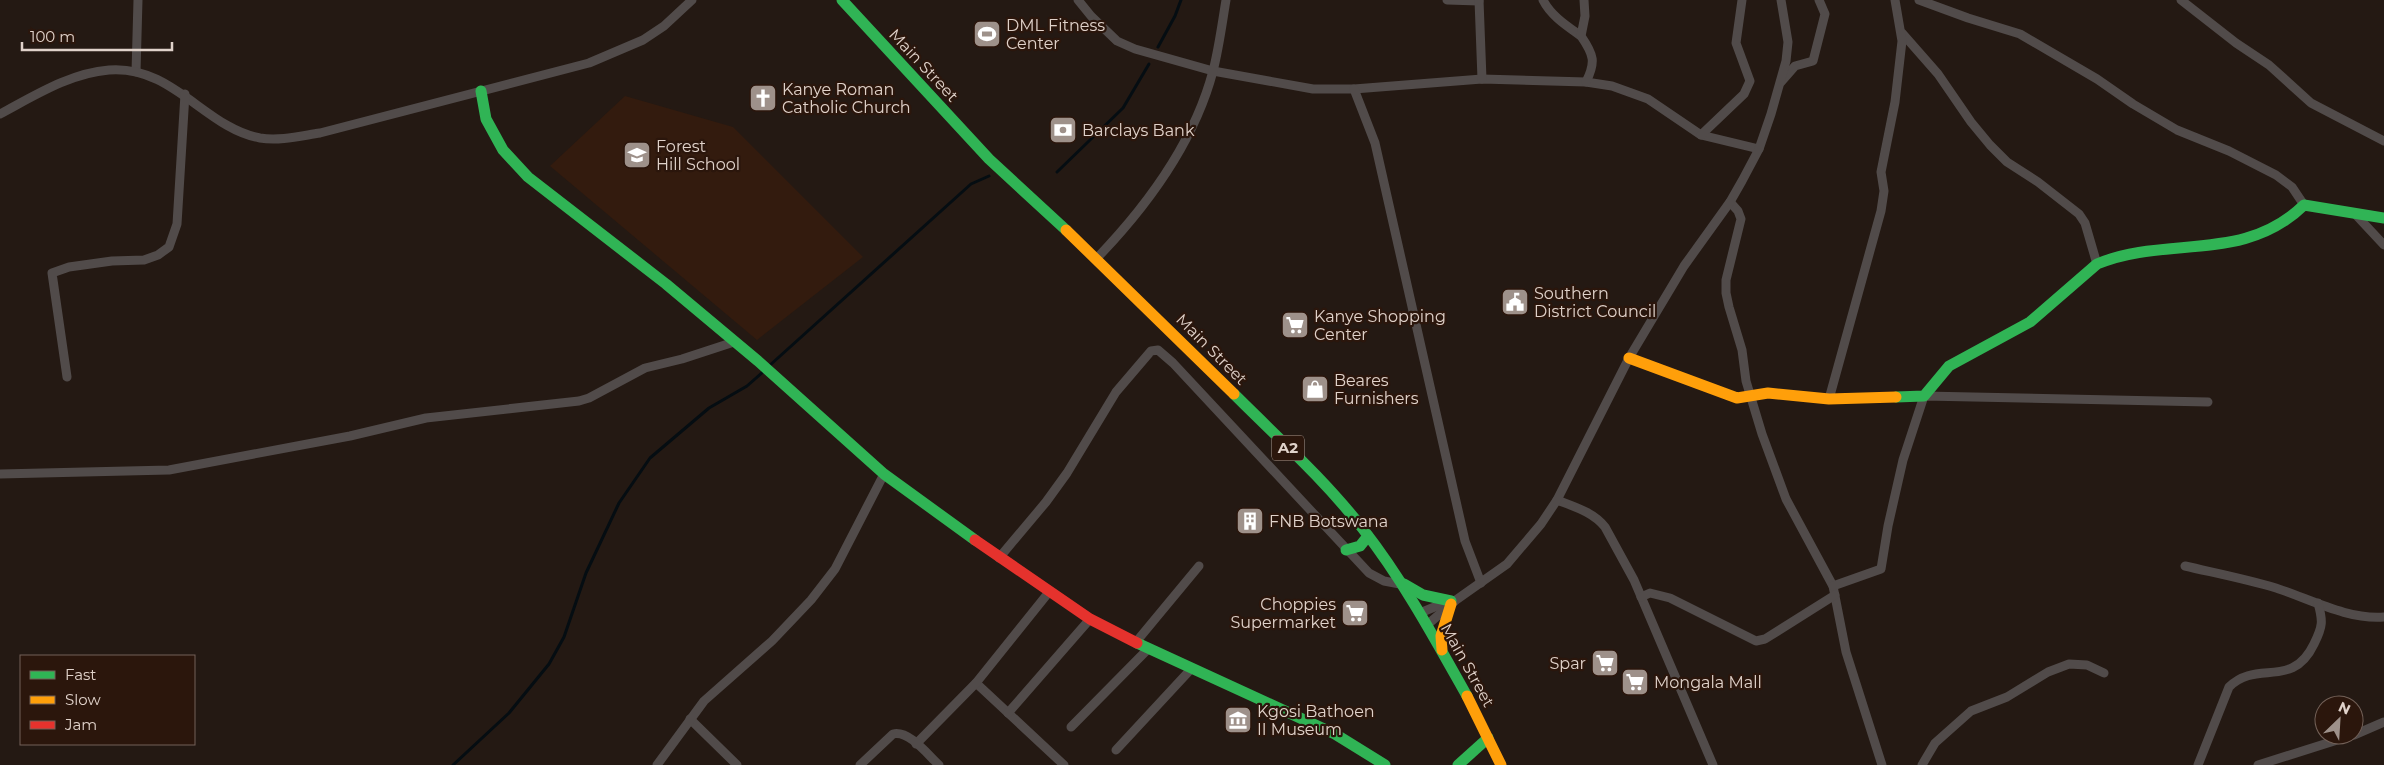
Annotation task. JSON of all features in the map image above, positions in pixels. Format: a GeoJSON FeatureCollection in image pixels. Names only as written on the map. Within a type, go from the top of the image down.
{"type":"FeatureCollection","features":[{"type":"Feature","properties":{"kind":"main road","name":"Main Street"},"geometry":{"type":"LineString","coordinates":[[842,0],[989,159],[1097,258],[1318,478],[1368,536],[1427,624],[1446,661],[1476,711],[1501,765]]}},
{"type":"Feature","properties":{"kind":"main road"},"geometry":{"type":"LineString","coordinates":[[481,92],[486,119],[503,150],[528,177],[666,284],[758,361],[884,474],[999,558],[1090,619],[1148,649],[1335,734],[1385,765]]}},
{"type":"Feature","properties":{"kind":"main road"},"geometry":{"type":"LineString","coordinates":[[1629,358],[1733,398],[1751,395],[1784,394],[1829,399],[1924,396],[1949,366],[2030,322],[2097,264],[2123,255],[2187,248],[2260,234],[2280,225],[2304,205],[2356,215],[2384,218]]}},
{"type":"Feature","properties":{"kind":"main road"},"geometry":{"type":"LineString","coordinates":[[1346,550],[1360,546],[1368,536]]}},
{"type":"Feature","properties":{"kind":"main road"},"geometry":{"type":"LineString","coordinates":[[1399,580],[1423,595],[1453,602],[1441,636],[1442,652]]}},
{"type":"Feature","properties":{"kind":"main road"},"geometry":{"type":"LineString","coordinates":[[1458,765],[1488,738]]}},
{"type":"Feature","properties":{"kind":"street"},"geometry":{"type":"LineString","coordinates":[[136,72],[138,0]]}},
{"type":"Feature","properties":{"kind":"street"},"geometry":{"type":"LineString","coordinates":[[0,114],[48,88],[91,73],[109,70],[136,72],[162,82],[185,94],[211,114],[234,128],[258,138],[280,140],[320,133],[589,63],[643,40],[664,26],[692,0]]}},
{"type":"Feature","properties":{"kind":"street"},"geometry":{"type":"LineString","coordinates":[[1078,0],[1091,16],[1117,41],[1135,49],[1213,70],[1313,89],[1354,89],[1482,79],[1586,82],[1612,86],[1648,99],[1701,135],[1759,149]]}},
{"type":"Feature","properties":{"kind":"street"},"geometry":{"type":"LineString","coordinates":[[1097,258],[1121,233],[1178,154],[1190,132],[1213,70],[1226,0]]}},
{"type":"Feature","properties":{"kind":"street"},"geometry":{"type":"LineString","coordinates":[[1447,0],[1479,0],[1482,79]]}},
{"type":"Feature","properties":{"kind":"street"},"geometry":{"type":"LineString","coordinates":[[1543,0],[1547,7],[1563,23],[1581,36],[1591,51],[1593,68],[1586,82]]}},
{"type":"Feature","properties":{"kind":"street"},"geometry":{"type":"LineString","coordinates":[[1581,36],[1585,16],[1584,0]]}},
{"type":"Feature","properties":{"kind":"street"},"geometry":{"type":"LineString","coordinates":[[1701,135],[1744,94],[1750,81],[1736,42],[1742,0]]}},
{"type":"Feature","properties":{"kind":"street"},"geometry":{"type":"LineString","coordinates":[[1427,624],[1453,602],[1507,564],[1522,547],[1556,500],[1629,358],[1684,266],[1730,202],[1759,149],[1779,84],[1788,42],[1781,0]]}},
{"type":"Feature","properties":{"kind":"street"},"geometry":{"type":"LineString","coordinates":[[1779,84],[1796,66],[1814,61],[1825,14],[1819,0]]}},
{"type":"Feature","properties":{"kind":"street"},"geometry":{"type":"LineString","coordinates":[[1829,399],[1881,211],[1884,191],[1881,172],[1895,102],[1902,33],[1895,0]]}},
{"type":"Feature","properties":{"kind":"street"},"geometry":{"type":"LineString","coordinates":[[2180,0],[2236,43],[2269,65],[2311,103],[2384,141]]}},
{"type":"Feature","properties":{"kind":"street"},"geometry":{"type":"LineString","coordinates":[[1925,1],[2020,34],[2097,79],[2133,104],[2177,130],[2230,151],[2276,176],[2292,187],[2304,205]]}},
{"type":"Feature","properties":{"kind":"street"},"geometry":{"type":"LineString","coordinates":[[1902,33],[1938,74],[1971,122],[2007,162],[2038,182],[2079,214],[2085,222],[2097,264]]}},
{"type":"Feature","properties":{"kind":"street"},"geometry":{"type":"LineString","coordinates":[[1354,89],[1375,143],[1465,541],[1481,582]]}},
{"type":"Feature","properties":{"kind":"street"},"geometry":{"type":"LineString","coordinates":[[67,377],[52,273],[69,266],[112,261],[144,260],[158,255],[168,247],[176,224],[185,94]]}},
{"type":"Feature","properties":{"kind":"street"},"geometry":{"type":"LineString","coordinates":[[1730,202],[1738,210],[1741,220],[1726,280],[1726,292],[1728,307],[1742,350],[1746,381],[1762,434],[1786,499],[1834,590],[1846,652],[1882,765]]}},
{"type":"Feature","properties":{"kind":"street"},"geometry":{"type":"LineString","coordinates":[[2356,215],[2384,245]]}},
{"type":"Feature","properties":{"kind":"street"},"geometry":{"type":"LineString","coordinates":[[0,474],[169,470],[350,436],[426,418],[580,401],[590,398],[645,368],[682,359],[734,342]]}},
{"type":"Feature","properties":{"kind":"street"},"geometry":{"type":"LineString","coordinates":[[999,558],[1056,488],[1116,392],[1152,351],[1158,350],[1173,363],[1346,550],[1370,573],[1384,581],[1399,580]]}},
{"type":"Feature","properties":{"kind":"street"},"geometry":{"type":"LineString","coordinates":[[1641,597],[1650,593],[1670,598],[1756,641],[1765,639],[1834,590],[1881,569],[1888,526],[1903,460],[1924,396],[2208,402]]}},
{"type":"Feature","properties":{"kind":"street"},"geometry":{"type":"LineString","coordinates":[[657,765],[704,701],[765,647],[811,600],[835,569],[884,474]]}},
{"type":"Feature","properties":{"kind":"street"},"geometry":{"type":"LineString","coordinates":[[1556,500],[1584,510],[1599,520],[1619,552],[1641,597],[1713,765]]}},
{"type":"Feature","properties":{"kind":"street"},"geometry":{"type":"LineString","coordinates":[[1136,642],[1199,566]]}},
{"type":"Feature","properties":{"kind":"street"},"geometry":{"type":"LineString","coordinates":[[2185,566],[2275,588],[2356,615],[2374,618],[2384,617]]}},
{"type":"Feature","properties":{"kind":"street"},"geometry":{"type":"LineString","coordinates":[[916,744],[976,683],[1049,592]]}},
{"type":"Feature","properties":{"kind":"street"},"geometry":{"type":"LineString","coordinates":[[1420,613],[1434,606],[1453,602]]}},
{"type":"Feature","properties":{"kind":"street"},"geometry":{"type":"LineString","coordinates":[[2198,765],[2229,687],[2236,679],[2297,667],[2306,659],[2323,622],[2318,603]]}},
{"type":"Feature","properties":{"kind":"street"},"geometry":{"type":"LineString","coordinates":[[1008,713],[1090,619]]}},
{"type":"Feature","properties":{"kind":"street"},"geometry":{"type":"LineString","coordinates":[[1071,727],[1148,649]]}},
{"type":"Feature","properties":{"kind":"street"},"geometry":{"type":"LineString","coordinates":[[1922,765],[1935,743],[1972,711],[2008,697],[2048,672],[2069,664],[2087,665],[2104,673]]}},
{"type":"Feature","properties":{"kind":"street"},"geometry":{"type":"LineString","coordinates":[[1116,750],[1192,668]]}},
{"type":"Feature","properties":{"kind":"street"},"geometry":{"type":"LineString","coordinates":[[976,683],[1064,765]]}},
{"type":"Feature","properties":{"kind":"street"},"geometry":{"type":"LineString","coordinates":[[690,719],[737,765]]}},
{"type":"Feature","properties":{"kind":"street"},"geometry":{"type":"LineString","coordinates":[[2364,731],[2384,722]]}},
{"type":"Feature","properties":{"kind":"street"},"geometry":{"type":"LineString","coordinates":[[860,765],[893,734],[903,734],[939,765]]}},
{"type":"Feature","properties":{"kind":"street"},"geometry":{"type":"LineString","coordinates":[[2258,765],[2322,745]]}},
{"type":"Feature","properties":{"kind":"shaded area"},"geometry":{"type":"Polygon","coordinates":[[[625,96],[733,127],[863,257],[757,340],[550,166],[625,96]]]}},
{"type":"Feature","properties":{"kind":"waterway"},"geometry":{"type":"LineString","coordinates":[[1158,47],[1175,16],[1181,0]]}},
{"type":"Feature","properties":{"kind":"waterway"},"geometry":{"type":"LineString","coordinates":[[1057,172],[1123,108],[1149,64]]}},
{"type":"Feature","properties":{"kind":"waterway"},"geometry":{"type":"LineString","coordinates":[[769,366],[971,184],[989,176]]}},
{"type":"Feature","properties":{"kind":"waterway"},"geometry":{"type":"LineString","coordinates":[[453,765],[509,713],[549,664],[564,637],[586,573],[619,503],[650,458],[709,408],[747,386],[764,371]]}},
{"type":"Feature","properties":{"kind":"traffic: fast"},"geometry":{"type":"LineString","coordinates":[[842,0],[989,159],[1066,230]]}},
{"type":"Feature","properties":{"kind":"traffic: fast"},"geometry":{"type":"LineString","coordinates":[[481,91],[486,119],[503,150],[528,177],[666,284],[758,361],[884,474],[975,540]]}},
{"type":"Feature","properties":{"kind":"traffic: fast"},"geometry":{"type":"LineString","coordinates":[[1896,397],[1924,396],[1949,366],[2030,322],[2097,264],[2123,256],[2150,251],[2204,246],[2256,235],[2281,223],[2304,205],[2384,218]]}},
{"type":"Feature","properties":{"kind":"traffic: fast"},"geometry":{"type":"LineString","coordinates":[[1234,394],[1317,476],[1378,548],[1431,632],[1467,696]]}},
{"type":"Feature","properties":{"kind":"traffic: fast"},"geometry":{"type":"LineString","coordinates":[[1346,550],[1360,546],[1368,536]]}},
{"type":"Feature","properties":{"kind":"traffic: fast"},"geometry":{"type":"LineString","coordinates":[[1404,584],[1423,595],[1451,601]]}},
{"type":"Feature","properties":{"kind":"traffic: fast"},"geometry":{"type":"LineString","coordinates":[[1137,643],[1335,734],[1385,765]]}},
{"type":"Feature","properties":{"kind":"traffic: fast"},"geometry":{"type":"LineString","coordinates":[[1458,765],[1488,738]]}},
{"type":"Feature","properties":{"kind":"traffic: slow"},"geometry":{"type":"LineString","coordinates":[[1066,230],[1234,394]]}},
{"type":"Feature","properties":{"kind":"traffic: slow"},"geometry":{"type":"LineString","coordinates":[[1629,358],[1737,398],[1768,393],[1829,399],[1896,397]]}},
{"type":"Feature","properties":{"kind":"traffic: slow"},"geometry":{"type":"LineString","coordinates":[[1442,650],[1441,636],[1451,604]]}},
{"type":"Feature","properties":{"kind":"traffic: slow"},"geometry":{"type":"LineString","coordinates":[[1467,696],[1501,765]]}},
{"type":"Feature","properties":{"kind":"traffic: jam"},"geometry":{"type":"LineString","coordinates":[[975,540],[1090,619],[1137,643]]}},
{"type":"Feature","properties":{"kind":"place","name":"DML Fitness Center"},"geometry":{"type":"Point","coordinates":[987,34]}},
{"type":"Feature","properties":{"kind":"place","name":"Kanye Roman Catholic Church"},"geometry":{"type":"Point","coordinates":[763,98]}},
{"type":"Feature","properties":{"kind":"place","name":"Barclays Bank"},"geometry":{"type":"Point","coordinates":[1063,130]}},
{"type":"Feature","properties":{"kind":"place","name":"Forest Hill School"},"geometry":{"type":"Point","coordinates":[637,155]}},
{"type":"Feature","properties":{"kind":"place","name":"Southern District Council"},"geometry":{"type":"Point","coordinates":[1515,302]}},
{"type":"Feature","properties":{"kind":"place","name":"Kanye Shopping Center"},"geometry":{"type":"Point","coordinates":[1295,325]}},
{"type":"Feature","properties":{"kind":"place","name":"Beares Furnishers"},"geometry":{"type":"Point","coordinates":[1315,389]}},
{"type":"Feature","properties":{"kind":"place","name":"FNB Botswana"},"geometry":{"type":"Point","coordinates":[1250,521]}},
{"type":"Feature","properties":{"kind":"place","name":"Choppies Supermarket"},"geometry":{"type":"Point","coordinates":[1355,613]}},
{"type":"Feature","properties":{"kind":"place","name":"Spar"},"geometry":{"type":"Point","coordinates":[1605,663]}},
{"type":"Feature","properties":{"kind":"place","name":"Mongala Mall"},"geometry":{"type":"Point","coordinates":[1635,682]}},
{"type":"Feature","properties":{"kind":"place","name":"Kgosi Bathoen II Museum"},"geometry":{"type":"Point","coordinates":[1238,720]}}]}
